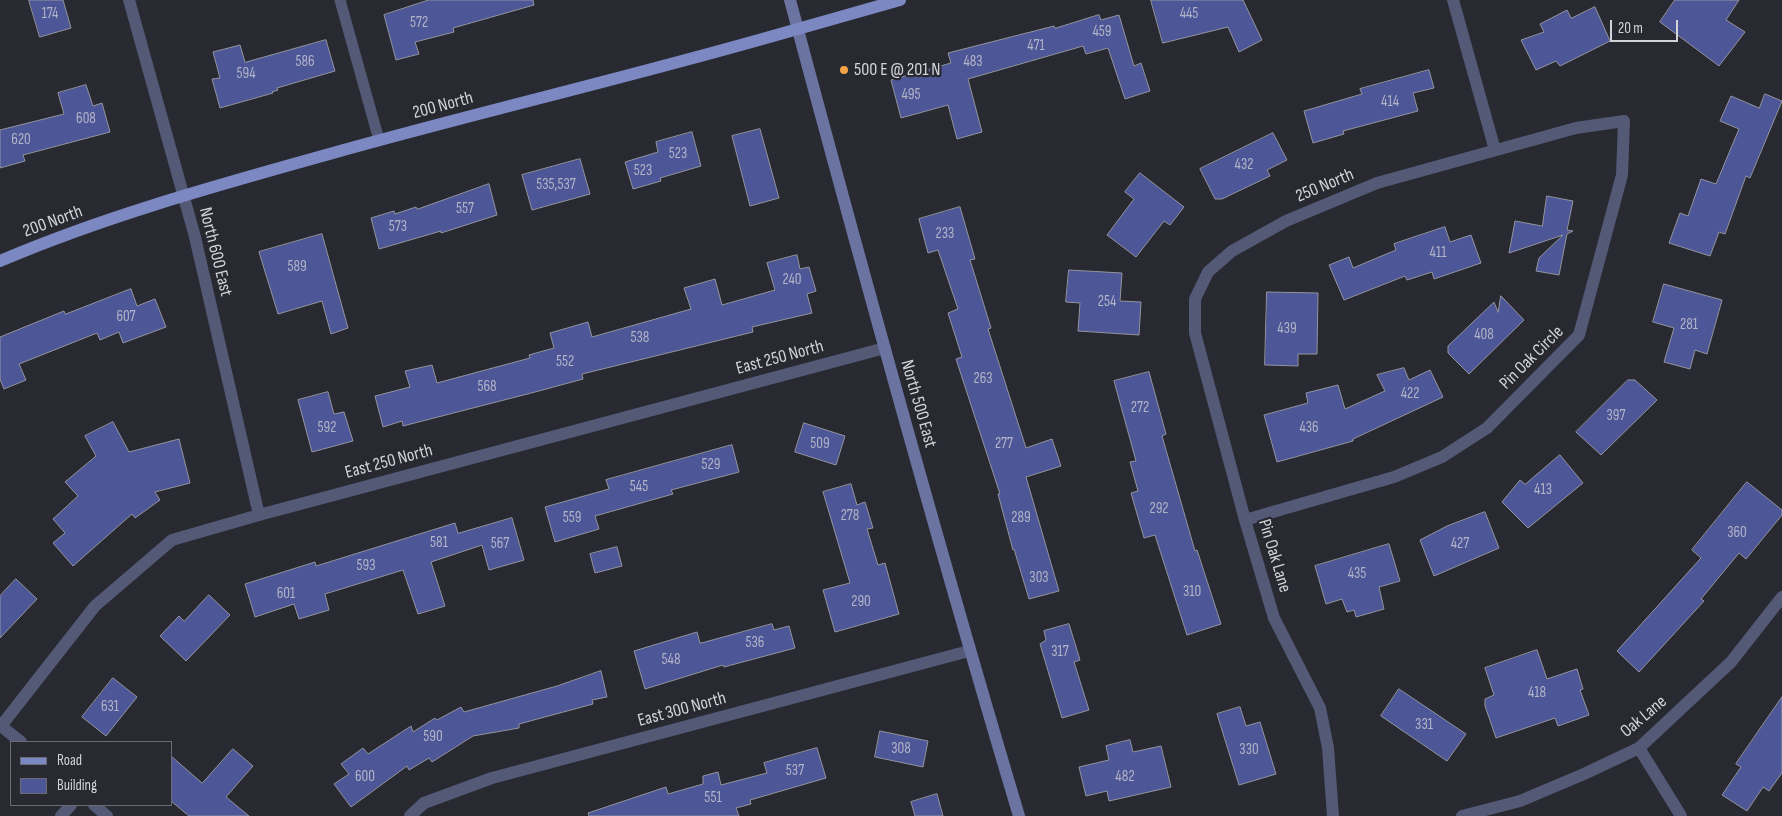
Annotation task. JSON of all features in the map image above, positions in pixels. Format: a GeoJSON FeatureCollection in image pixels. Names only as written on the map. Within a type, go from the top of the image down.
{"type":"FeatureCollection","features":[{"type":"Feature","properties":{"kind":"main road","name":"200 North"},"geometry":{"type":"LineString","coordinates":[[0,261],[34,246],[154,204],[379,140],[798,29],[900,0]]}},
{"type":"Feature","properties":{"kind":"street","name":"North 600 East"},"geometry":{"type":"LineString","coordinates":[[129,0],[195,237],[259,515]]}},
{"type":"Feature","properties":{"kind":"street","name":"North 500 East"},"geometry":{"type":"LineString","coordinates":[[790,0],[884,348],[969,651],[1019,816]]}},
{"type":"Feature","properties":{"kind":"street"},"geometry":{"type":"LineString","coordinates":[[1452,0],[1496,150]]}},
{"type":"Feature","properties":{"kind":"street","name":"Pin Oak Circle"},"geometry":{"type":"LineString","coordinates":[[1245,520],[1394,477],[1442,457],[1487,428],[1580,335],[1622,175],[1624,121],[1576,128],[1496,150]]}},
{"type":"Feature","properties":{"kind":"street","name":"250 North"},"geometry":{"type":"LineString","coordinates":[[1195,299],[1208,272],[1232,251],[1286,221],[1377,183],[1496,150]]}},
{"type":"Feature","properties":{"kind":"street","name":"Pin Oak Lane"},"geometry":{"type":"LineString","coordinates":[[1195,299],[1195,333],[1245,520],[1274,618],[1320,708],[1328,748],[1333,816]]}},
{"type":"Feature","properties":{"kind":"street","name":"East 250 North"},"geometry":{"type":"LineString","coordinates":[[19,741],[2,726],[95,606],[172,540],[884,348]]}},
{"type":"Feature","properties":{"kind":"street","name":"Oak Lane"},"geometry":{"type":"LineString","coordinates":[[1462,816],[1520,801],[1639,748],[1731,662],[1782,597]]}},
{"type":"Feature","properties":{"kind":"street","name":"East 300 North"},"geometry":{"type":"LineString","coordinates":[[410,816],[424,803],[492,778],[969,651]]}},
{"type":"Feature","properties":{"kind":"street"},"geometry":{"type":"LineString","coordinates":[[1639,748],[1681,816]]}},
{"type":"Feature","properties":{"kind":"street"},"geometry":{"type":"LineString","coordinates":[[61,816],[70,806]]}},
{"type":"Feature","properties":{"kind":"street"},"geometry":{"type":"LineString","coordinates":[[95,806],[107,816]]}},
{"type":"Feature","properties":{"kind":"lane"},"geometry":{"type":"LineString","coordinates":[[340,0],[379,140]]}},
{"type":"Feature","properties":{"kind":"building"},"geometry":{"type":"Polygon","coordinates":[[[29,0],[63,0],[71,28],[40,37],[29,0]]]}},
{"type":"Feature","properties":{"kind":"building"},"geometry":{"type":"Polygon","coordinates":[[[429,0],[533,0],[534,5],[453,28],[454,32],[415,42],[419,54],[396,60],[384,15],[429,0]]]}},
{"type":"Feature","properties":{"kind":"building"},"geometry":{"type":"Polygon","coordinates":[[[1151,0],[1243,0],[1262,40],[1239,52],[1228,27],[1163,43],[1151,0]]]}},
{"type":"Feature","properties":{"kind":"building"},"geometry":{"type":"Polygon","coordinates":[[[1675,0],[1739,0],[1726,20],[1745,32],[1719,66],[1660,22],[1675,0]]]}},
{"type":"Feature","properties":{"kind":"building"},"geometry":{"type":"Polygon","coordinates":[[[1595,7],[1610,41],[1560,66],[1556,61],[1536,70],[1521,40],[1544,32],[1540,24],[1567,10],[1571,18],[1595,7]]]}},
{"type":"Feature","properties":{"kind":"building"},"geometry":{"type":"Polygon","coordinates":[[[1099,15],[1101,20],[1119,15],[1134,66],[1141,63],[1150,91],[1125,99],[1108,48],[1086,54],[1083,46],[968,79],[982,132],[957,139],[948,105],[901,118],[891,80],[951,63],[948,53],[1054,26],[1055,28],[1099,15]]]}},
{"type":"Feature","properties":{"kind":"building"},"geometry":{"type":"Polygon","coordinates":[[[326,40],[335,71],[277,88],[278,90],[273,93],[220,108],[212,79],[220,78],[213,52],[240,45],[245,62],[326,40]]]}},
{"type":"Feature","properties":{"kind":"building"},"geometry":{"type":"Polygon","coordinates":[[[1429,70],[1434,88],[1413,93],[1418,111],[1343,131],[1344,134],[1313,143],[1304,111],[1362,94],[1360,89],[1429,70]]]}},
{"type":"Feature","properties":{"kind":"building"},"geometry":{"type":"Polygon","coordinates":[[[86,85],[93,106],[102,103],[110,132],[23,155],[25,161],[0,168],[0,130],[64,114],[58,93],[86,85]]]}},
{"type":"Feature","properties":{"kind":"building"},"geometry":{"type":"Polygon","coordinates":[[[1765,94],[1782,101],[1750,178],[1746,176],[1725,234],[1719,232],[1710,256],[1669,243],[1680,213],[1688,216],[1701,179],[1716,184],[1739,129],[1720,121],[1731,96],[1759,108],[1765,94]]]}},
{"type":"Feature","properties":{"kind":"building"},"geometry":{"type":"Polygon","coordinates":[[[760,129],[779,198],[750,206],[732,136],[760,129]]]}},
{"type":"Feature","properties":{"kind":"building"},"geometry":{"type":"Polygon","coordinates":[[[692,132],[701,166],[660,178],[661,181],[633,189],[625,162],[658,152],[656,142],[692,132]]]}},
{"type":"Feature","properties":{"kind":"building"},"geometry":{"type":"Polygon","coordinates":[[[1273,133],[1287,160],[1267,170],[1270,176],[1222,199],[1215,199],[1200,169],[1273,133]]]}},
{"type":"Feature","properties":{"kind":"building"},"geometry":{"type":"Polygon","coordinates":[[[580,159],[590,194],[532,210],[522,175],[580,159]]]}},
{"type":"Feature","properties":{"kind":"building"},"geometry":{"type":"Polygon","coordinates":[[[1140,173],[1184,207],[1170,225],[1164,221],[1136,257],[1107,235],[1134,199],[1125,192],[1140,173]]]}},
{"type":"Feature","properties":{"kind":"building"},"geometry":{"type":"Polygon","coordinates":[[[489,184],[497,215],[441,233],[441,231],[379,249],[371,218],[394,211],[395,214],[416,207],[417,209],[489,184]]]}},
{"type":"Feature","properties":{"kind":"building"},"geometry":{"type":"Polygon","coordinates":[[[1547,196],[1573,201],[1567,230],[1573,231],[1567,234],[1559,275],[1536,271],[1539,258],[1563,235],[1509,253],[1515,221],[1542,226],[1547,196]]]}},
{"type":"Feature","properties":{"kind":"building"},"geometry":{"type":"Polygon","coordinates":[[[960,207],[975,259],[970,260],[991,328],[988,329],[1026,448],[1052,439],[1061,466],[1026,477],[1059,591],[1029,599],[1013,550],[998,494],[1000,494],[956,359],[962,357],[948,313],[958,309],[938,250],[928,253],[919,219],[960,207]]]}},
{"type":"Feature","properties":{"kind":"building"},"geometry":{"type":"Polygon","coordinates":[[[1445,227],[1450,242],[1471,235],[1481,263],[1434,279],[1432,272],[1407,280],[1405,276],[1344,300],[1329,265],[1349,257],[1353,268],[1396,250],[1394,244],[1445,227]]]}},
{"type":"Feature","properties":{"kind":"building"},"geometry":{"type":"Polygon","coordinates":[[[322,234],[348,328],[331,334],[322,301],[278,314],[259,252],[322,234]]]}},
{"type":"Feature","properties":{"kind":"building"},"geometry":{"type":"Polygon","coordinates":[[[797,255],[800,269],[809,267],[816,291],[807,294],[812,313],[752,327],[753,332],[582,374],[583,379],[539,391],[403,426],[402,421],[383,427],[375,396],[410,387],[405,371],[432,365],[437,383],[530,358],[529,355],[554,348],[550,333],[588,322],[592,337],[691,309],[684,288],[715,279],[722,305],[775,290],[767,263],[797,255]]]}},
{"type":"Feature","properties":{"kind":"building"},"geometry":{"type":"Polygon","coordinates":[[[1069,270],[1122,273],[1120,301],[1141,302],[1139,335],[1078,331],[1080,303],[1066,302],[1069,270]]]}},
{"type":"Feature","properties":{"kind":"building"},"geometry":{"type":"Polygon","coordinates":[[[1664,284],[1722,300],[1707,354],[1695,350],[1690,369],[1664,362],[1674,328],[1653,322],[1664,284]]]}},
{"type":"Feature","properties":{"kind":"building"},"geometry":{"type":"Polygon","coordinates":[[[131,289],[137,306],[155,299],[166,327],[123,343],[119,332],[100,340],[97,333],[19,364],[26,380],[4,389],[0,379],[0,337],[64,311],[65,314],[131,289]]]}},
{"type":"Feature","properties":{"kind":"building"},"geometry":{"type":"Polygon","coordinates":[[[1267,292],[1318,293],[1317,354],[1298,354],[1298,366],[1265,365],[1267,292]]]}},
{"type":"Feature","properties":{"kind":"building"},"geometry":{"type":"Polygon","coordinates":[[[1501,296],[1524,320],[1469,374],[1448,353],[1448,346],[1494,302],[1498,312],[1501,296]]]}},
{"type":"Feature","properties":{"kind":"building"},"geometry":{"type":"Polygon","coordinates":[[[1404,368],[1409,380],[1430,370],[1443,397],[1353,439],[1353,441],[1277,462],[1264,415],[1308,403],[1306,393],[1338,385],[1345,409],[1385,391],[1377,375],[1404,368]]]}},
{"type":"Feature","properties":{"kind":"building"},"geometry":{"type":"Polygon","coordinates":[[[1149,372],[1166,434],[1162,436],[1195,551],[1197,550],[1221,624],[1187,635],[1155,535],[1144,538],[1131,493],[1138,491],[1130,462],[1136,461],[1114,381],[1149,372]]]}},
{"type":"Feature","properties":{"kind":"building"},"geometry":{"type":"Polygon","coordinates":[[[1628,380],[1635,380],[1657,400],[1601,455],[1576,432],[1628,380]]]}},
{"type":"Feature","properties":{"kind":"building"},"geometry":{"type":"Polygon","coordinates":[[[328,392],[334,414],[344,412],[353,441],[312,452],[298,400],[328,392]]]}},
{"type":"Feature","properties":{"kind":"building"},"geometry":{"type":"Polygon","coordinates":[[[113,422],[129,452],[179,439],[190,483],[155,492],[160,500],[135,518],[132,514],[73,566],[53,543],[65,533],[53,519],[78,496],[65,482],[96,456],[85,436],[113,422]]]}},
{"type":"Feature","properties":{"kind":"building"},"geometry":{"type":"Polygon","coordinates":[[[804,423],[845,436],[836,465],[795,452],[804,423]]]}},
{"type":"Feature","properties":{"kind":"building"},"geometry":{"type":"Polygon","coordinates":[[[732,445],[739,472],[671,490],[673,494],[595,516],[599,529],[555,542],[545,507],[609,489],[606,480],[732,445]]]}},
{"type":"Feature","properties":{"kind":"building"},"geometry":{"type":"Polygon","coordinates":[[[1560,455],[1583,483],[1528,528],[1502,502],[1520,480],[1525,484],[1560,455]]]}},
{"type":"Feature","properties":{"kind":"building"},"geometry":{"type":"Polygon","coordinates":[[[1747,482],[1782,510],[1782,515],[1746,559],[1739,553],[1701,599],[1704,601],[1639,672],[1617,651],[1701,558],[1692,550],[1747,482]]]}},
{"type":"Feature","properties":{"kind":"building"},"geometry":{"type":"Polygon","coordinates":[[[851,484],[857,505],[865,502],[873,528],[867,529],[878,565],[885,563],[899,614],[835,632],[823,590],[850,583],[823,492],[851,484]]]}},
{"type":"Feature","properties":{"kind":"building"},"geometry":{"type":"Polygon","coordinates":[[[1485,512],[1499,548],[1434,576],[1420,540],[1447,526],[1485,512]]]}},
{"type":"Feature","properties":{"kind":"building"},"geometry":{"type":"Polygon","coordinates":[[[512,518],[524,560],[489,570],[482,545],[431,562],[445,606],[418,614],[403,570],[325,594],[329,610],[299,619],[294,604],[255,617],[245,584],[315,562],[316,566],[455,523],[458,533],[512,518]]]}},
{"type":"Feature","properties":{"kind":"building"},"geometry":{"type":"Polygon","coordinates":[[[1389,544],[1400,581],[1379,587],[1384,609],[1356,617],[1354,610],[1347,612],[1342,599],[1326,604],[1315,566],[1389,544]]]}},
{"type":"Feature","properties":{"kind":"building"},"geometry":{"type":"Polygon","coordinates":[[[617,547],[622,566],[595,573],[590,554],[617,547]]]}},
{"type":"Feature","properties":{"kind":"building"},"geometry":{"type":"Polygon","coordinates":[[[16,579],[37,599],[0,638],[0,596],[16,579]]]}},
{"type":"Feature","properties":{"kind":"building"},"geometry":{"type":"Polygon","coordinates":[[[209,595],[230,615],[186,661],[160,636],[179,616],[184,621],[209,595]]]}},
{"type":"Feature","properties":{"kind":"building"},"geometry":{"type":"Polygon","coordinates":[[[772,624],[774,630],[789,626],[795,648],[724,667],[723,665],[645,689],[634,651],[697,632],[700,643],[772,624]]]}},
{"type":"Feature","properties":{"kind":"building"},"geometry":{"type":"Polygon","coordinates":[[[1069,624],[1080,660],[1074,662],[1089,710],[1062,718],[1040,644],[1046,640],[1044,631],[1069,624]]]}},
{"type":"Feature","properties":{"kind":"building"},"geometry":{"type":"Polygon","coordinates":[[[1537,650],[1547,679],[1577,669],[1583,689],[1580,690],[1589,715],[1558,726],[1555,718],[1496,738],[1485,706],[1485,699],[1494,695],[1485,668],[1537,650]]]}},
{"type":"Feature","properties":{"kind":"building"},"geometry":{"type":"Polygon","coordinates":[[[601,671],[607,697],[592,700],[593,704],[519,724],[519,728],[473,736],[432,762],[429,758],[409,770],[407,766],[351,807],[334,784],[349,774],[341,764],[363,748],[368,754],[411,726],[413,732],[435,718],[437,720],[461,707],[464,712],[557,686],[601,671]]]}},
{"type":"Feature","properties":{"kind":"building"},"geometry":{"type":"Polygon","coordinates":[[[113,678],[137,697],[106,736],[82,717],[113,678]]]}},
{"type":"Feature","properties":{"kind":"building"},"geometry":{"type":"Polygon","coordinates":[[[1399,689],[1466,734],[1447,761],[1381,716],[1399,689]]]}},
{"type":"Feature","properties":{"kind":"building"},"geometry":{"type":"Polygon","coordinates":[[[1782,697],[1782,773],[1769,791],[1763,787],[1747,811],[1722,795],[1741,767],[1736,764],[1782,697]]]}},
{"type":"Feature","properties":{"kind":"building"},"geometry":{"type":"Polygon","coordinates":[[[1240,707],[1246,726],[1260,722],[1276,774],[1239,785],[1217,714],[1240,707]]]}},
{"type":"Feature","properties":{"kind":"building"},"geometry":{"type":"Polygon","coordinates":[[[880,731],[928,741],[923,767],[875,757],[880,731]]]}},
{"type":"Feature","properties":{"kind":"building"},"geometry":{"type":"Polygon","coordinates":[[[1130,740],[1133,752],[1161,746],[1171,787],[1109,801],[1107,791],[1086,796],[1079,767],[1109,760],[1106,746],[1130,740]]]}},
{"type":"Feature","properties":{"kind":"building"},"geometry":{"type":"Polygon","coordinates":[[[817,748],[826,778],[750,800],[751,804],[736,808],[739,816],[589,816],[588,813],[666,787],[668,794],[703,784],[703,776],[718,772],[721,785],[767,773],[764,763],[817,748]]]}},
{"type":"Feature","properties":{"kind":"building"},"geometry":{"type":"Polygon","coordinates":[[[233,749],[253,766],[226,797],[249,816],[189,816],[172,802],[172,757],[202,783],[233,749]]]}},
{"type":"Feature","properties":{"kind":"building"},"geometry":{"type":"Polygon","coordinates":[[[937,794],[943,816],[915,816],[911,802],[937,794]]]}},
{"type":"Feature","properties":{"kind":"place","name":"500 E @ 201 N"},"geometry":{"type":"Point","coordinates":[844,70]}}]}
